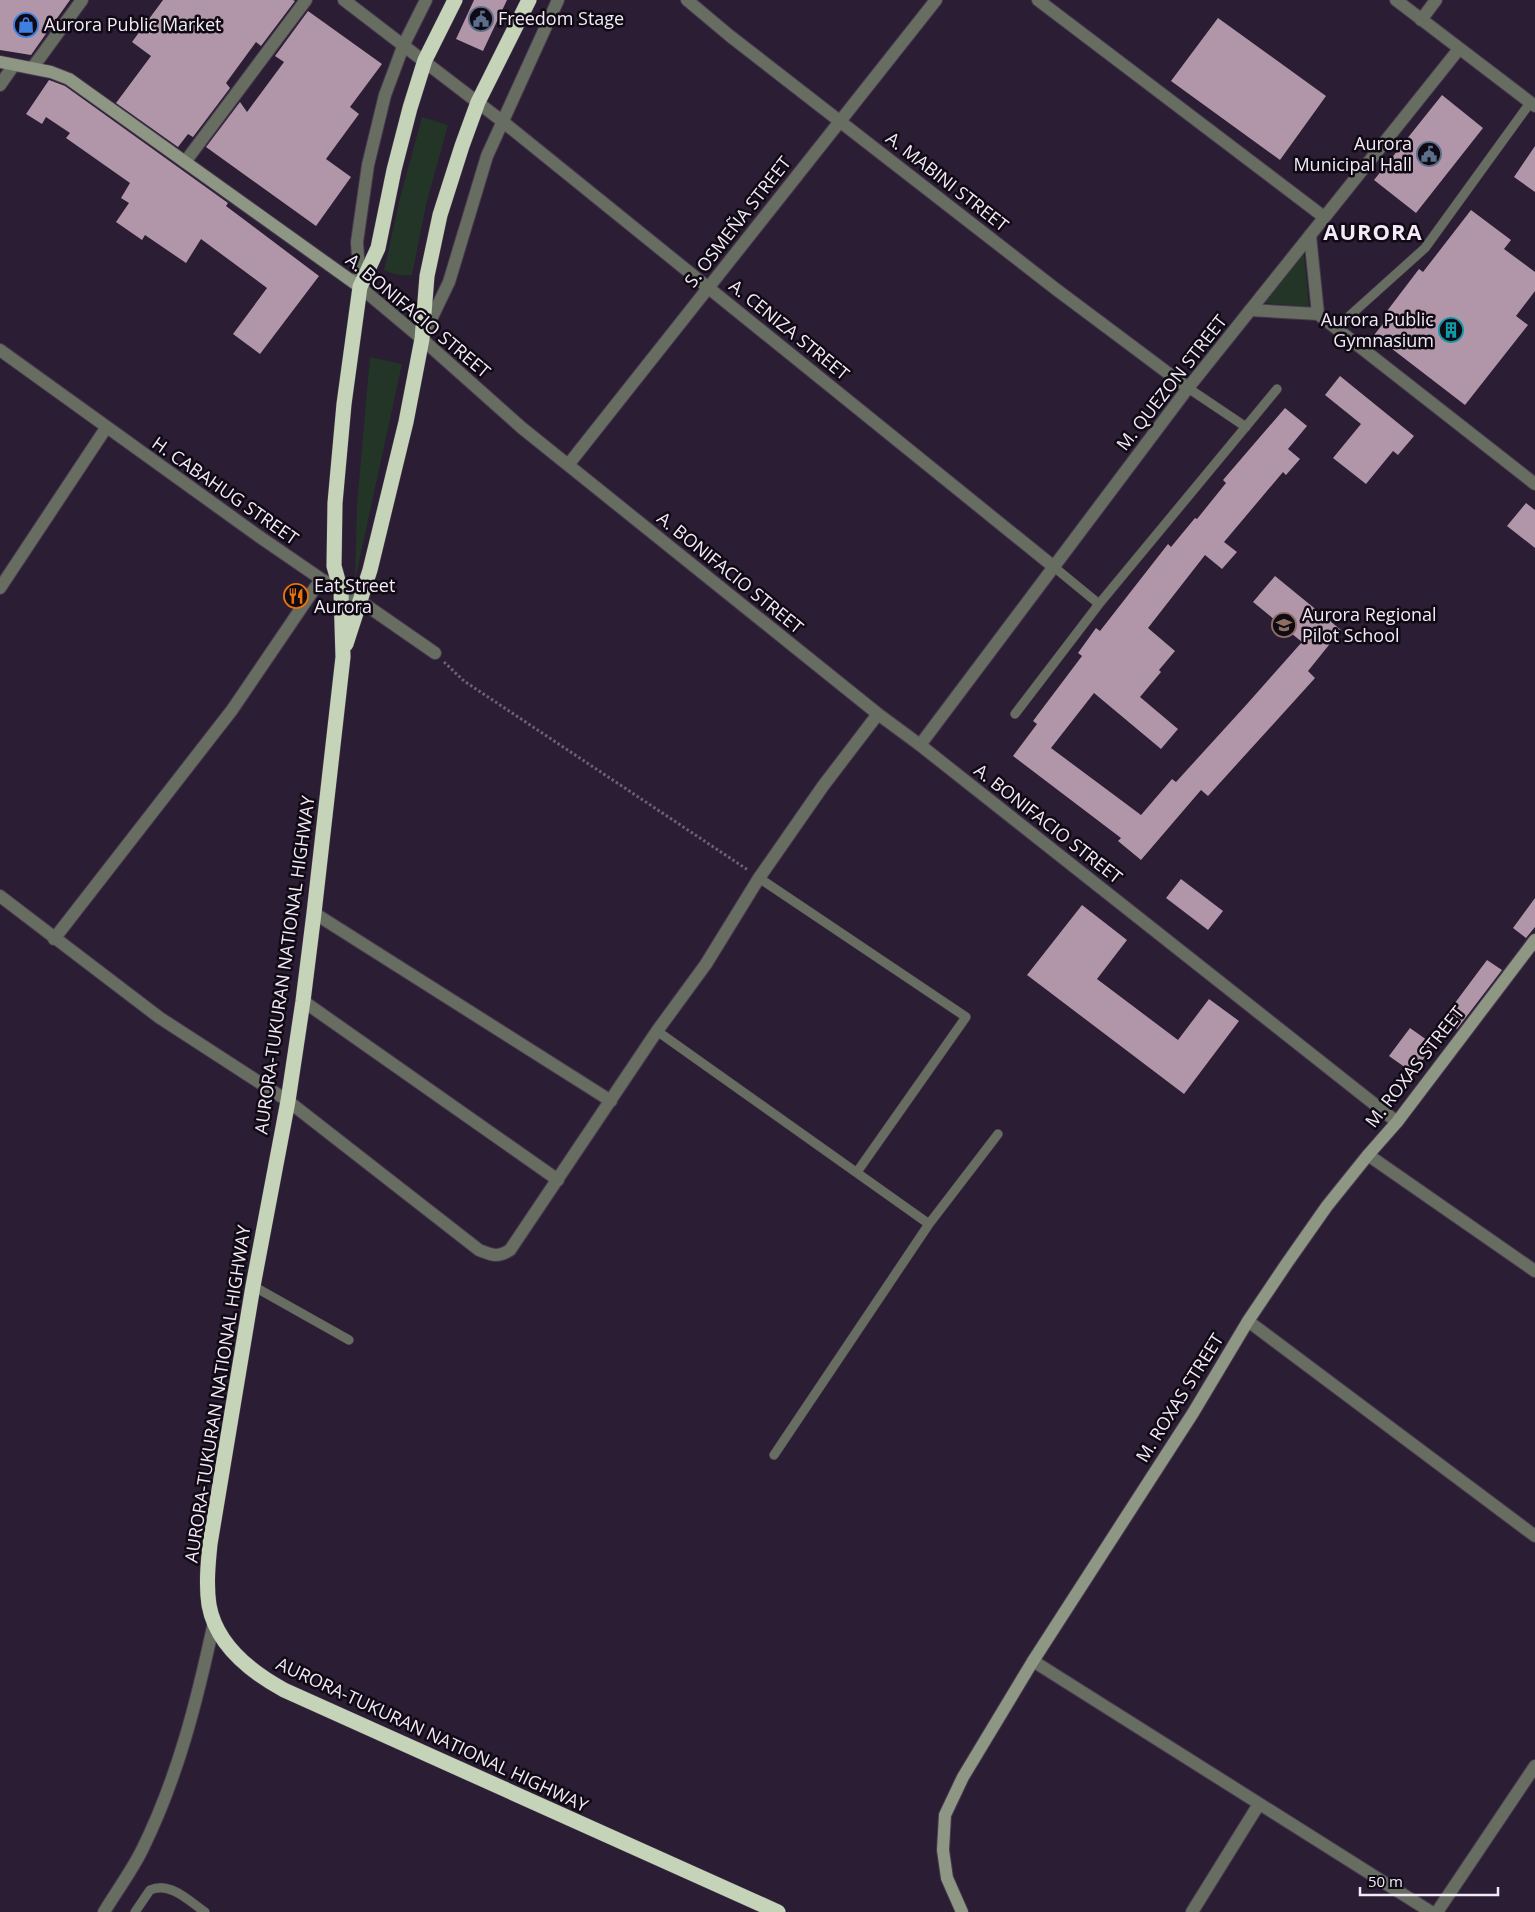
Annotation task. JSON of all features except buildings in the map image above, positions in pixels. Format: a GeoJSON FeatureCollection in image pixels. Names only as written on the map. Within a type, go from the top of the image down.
{"type":"FeatureCollection","features":[{"type":"Feature","properties":{"kind":"highway","name":"AURORA-TUKURAN NATIONAL HIGHWAY"},"geometry":{"type":"LineString","coordinates":[[455,0],[425,60],[403,134],[378,248],[360,287],[344,404],[335,503],[334,566],[341,591],[343,656],[314,913],[288,1101],[253,1286],[210,1544],[207,1578],[210,1606],[214,1622],[229,1645],[242,1661],[261,1678],[778,1912]]}},
{"type":"Feature","properties":{"kind":"highway","name":"AURORA-TUKURAN NATIONAL HIGHWAY"},"geometry":{"type":"LineString","coordinates":[[343,656],[384,518],[406,422],[422,338],[427,276],[440,215],[478,102],[529,0]]}},
{"type":"Feature","properties":{"kind":"street"},"geometry":{"type":"LineString","coordinates":[[33,67],[82,0]]}},
{"type":"Feature","properties":{"kind":"street"},"geometry":{"type":"LineString","coordinates":[[186,162],[306,0]]}},
{"type":"Feature","properties":{"kind":"street","name":"A. CENIZA STREET"},"geometry":{"type":"LineString","coordinates":[[344,0],[425,60],[502,121],[1054,567]]}},
{"type":"Feature","properties":{"kind":"street","name":"AURORA-TUKURAN NATIONAL HIGHWAY"},"geometry":{"type":"LineString","coordinates":[[360,287],[357,242],[368,165],[385,95],[404,44],[426,0]]}},
{"type":"Feature","properties":{"kind":"street","name":"AURORA-TUKURAN NATIONAL HIGHWAY"},"geometry":{"type":"LineString","coordinates":[[422,338],[448,282],[487,156],[558,0]]}},
{"type":"Feature","properties":{"kind":"street","name":"A. MABINI STREET"},"geometry":{"type":"LineString","coordinates":[[687,0],[1057,290],[1188,388]]}},
{"type":"Feature","properties":{"kind":"street","name":"S. OSMEÑA STREET"},"geometry":{"type":"LineString","coordinates":[[568,465],[936,0]]}},
{"type":"Feature","properties":{"kind":"street"},"geometry":{"type":"LineString","coordinates":[[1038,0],[1324,217]]}},
{"type":"Feature","properties":{"kind":"street"},"geometry":{"type":"LineString","coordinates":[[1396,0],[1533,104]]}},
{"type":"Feature","properties":{"kind":"street"},"geometry":{"type":"LineString","coordinates":[[1421,20],[1436,0]]}},
{"type":"Feature","properties":{"kind":"street","name":"M. QUEZON STREET"},"geometry":{"type":"LineString","coordinates":[[920,745],[1188,388],[1459,48]]}},
{"type":"Feature","properties":{"kind":"street","name":"A. BONIFACIO STREET"},"geometry":{"type":"LineString","coordinates":[[0,62],[33,67],[69,79],[360,287],[422,338],[522,428],[878,714],[920,745],[1397,1122]]}},
{"type":"Feature","properties":{"kind":"street"},"geometry":{"type":"LineString","coordinates":[[0,85],[14,65]]}},
{"type":"Feature","properties":{"kind":"street"},"geometry":{"type":"LineString","coordinates":[[1310,235],[1318,314]]}},
{"type":"Feature","properties":{"kind":"street"},"geometry":{"type":"LineString","coordinates":[[1250,310],[1318,314],[1535,484]]}},
{"type":"Feature","properties":{"kind":"street","name":"H. CABAHUG STREET"},"geometry":{"type":"LineString","coordinates":[[0,350],[106,428],[320,579],[360,601],[435,653]]}},
{"type":"Feature","properties":{"kind":"street"},"geometry":{"type":"LineString","coordinates":[[0,588],[106,428]]}},
{"type":"Feature","properties":{"kind":"street"},"geometry":{"type":"LineString","coordinates":[[54,939],[232,710],[320,579]]}},
{"type":"Feature","properties":{"kind":"street"},"geometry":{"type":"LineString","coordinates":[[0,896],[160,1018],[288,1101],[479,1250],[501,1255],[510,1250],[658,1031],[706,964],[759,878],[823,786],[878,714]]}},
{"type":"Feature","properties":{"kind":"street"},"geometry":{"type":"LineString","coordinates":[[314,913],[611,1101]]}},
{"type":"Feature","properties":{"kind":"street","name":"M. ROXAS STREET"},"geometry":{"type":"LineString","coordinates":[[962,1912],[947,1878],[943,1850],[945,1815],[963,1777],[1033,1662],[1188,1422],[1248,1321],[1322,1213],[1368,1154],[1397,1122],[1535,940]]}},
{"type":"Feature","properties":{"kind":"street"},"geometry":{"type":"LineString","coordinates":[[303,1001],[558,1180]]}},
{"type":"Feature","properties":{"kind":"street"},"geometry":{"type":"LineString","coordinates":[[1368,1154],[1535,1271]]}},
{"type":"Feature","properties":{"kind":"street"},"geometry":{"type":"LineString","coordinates":[[1248,1321],[1535,1536]]}},
{"type":"Feature","properties":{"kind":"street"},"geometry":{"type":"LineString","coordinates":[[104,1912],[141,1852],[165,1799],[189,1729],[214,1622]]}},
{"type":"Feature","properties":{"kind":"street"},"geometry":{"type":"LineString","coordinates":[[1033,1662],[1431,1912]]}},
{"type":"Feature","properties":{"kind":"street"},"geometry":{"type":"LineString","coordinates":[[1437,1912],[1535,1766]]}},
{"type":"Feature","properties":{"kind":"street"},"geometry":{"type":"LineString","coordinates":[[1192,1912],[1259,1804]]}},
{"type":"Feature","properties":{"kind":"lane"},"geometry":{"type":"LineString","coordinates":[[1336,328],[1425,248],[1533,104]]}},
{"type":"Feature","properties":{"kind":"lane"},"geometry":{"type":"LineString","coordinates":[[1188,388],[1246,427]]}},
{"type":"Feature","properties":{"kind":"lane"},"geometry":{"type":"LineString","coordinates":[[1015,714],[1099,604],[1277,389]]}},
{"type":"Feature","properties":{"kind":"lane"},"geometry":{"type":"LineString","coordinates":[[1054,567],[1099,604]]}},
{"type":"Feature","properties":{"kind":"lane"},"geometry":{"type":"LineString","coordinates":[[759,878],[966,1016],[857,1172]]}},
{"type":"Feature","properties":{"kind":"lane"},"geometry":{"type":"LineString","coordinates":[[658,1031],[929,1224]]}},
{"type":"Feature","properties":{"kind":"lane"},"geometry":{"type":"LineString","coordinates":[[774,1455],[929,1224],[998,1134]]}},
{"type":"Feature","properties":{"kind":"lane"},"geometry":{"type":"LineString","coordinates":[[253,1286],[349,1340]]}},
{"type":"Feature","properties":{"kind":"lane"},"geometry":{"type":"LineString","coordinates":[[135,1912],[150,1890],[163,1887],[176,1892],[205,1912]]}},
{"type":"Feature","properties":{"kind":"path"},"geometry":{"type":"LineString","coordinates":[[435,653],[464,681],[759,878]]}},
{"type":"Feature","properties":{"kind":"green space"},"geometry":{"type":"Polygon","coordinates":[[[422,117],[448,125],[426,205],[412,275],[398,275],[384,270],[400,198],[422,117]]]}},
{"type":"Feature","properties":{"kind":"green space"},"geometry":{"type":"Polygon","coordinates":[[[1304,254],[1309,307],[1265,303],[1304,254]]]}},
{"type":"Feature","properties":{"kind":"green space"},"geometry":{"type":"Polygon","coordinates":[[[370,357],[402,364],[355,580],[357,505],[370,357]]]}},
{"type":"Feature","properties":{"kind":"place","name":"Freedom Stage"},"geometry":{"type":"Point","coordinates":[481,19]}},
{"type":"Feature","properties":{"kind":"place","name":"Aurora Public Market"},"geometry":{"type":"Point","coordinates":[26,25]}},
{"type":"Feature","properties":{"kind":"place","name":"Aurora Municipal Hall"},"geometry":{"type":"Point","coordinates":[1429,154]}},
{"type":"Feature","properties":{"kind":"place","name":"Aurora Public Gymnasium"},"geometry":{"type":"Point","coordinates":[1451,330]}},
{"type":"Feature","properties":{"kind":"place","name":"Eat Street Aurora"},"geometry":{"type":"Point","coordinates":[296,596]}},
{"type":"Feature","properties":{"kind":"place","name":"Aurora Regional Pilot School"},"geometry":{"type":"Point","coordinates":[1284,625]}},
{"type":"Feature","properties":{"kind":"district","name":"AURORA"},"geometry":{"type":"Point","coordinates":[1373,232]}}]}
